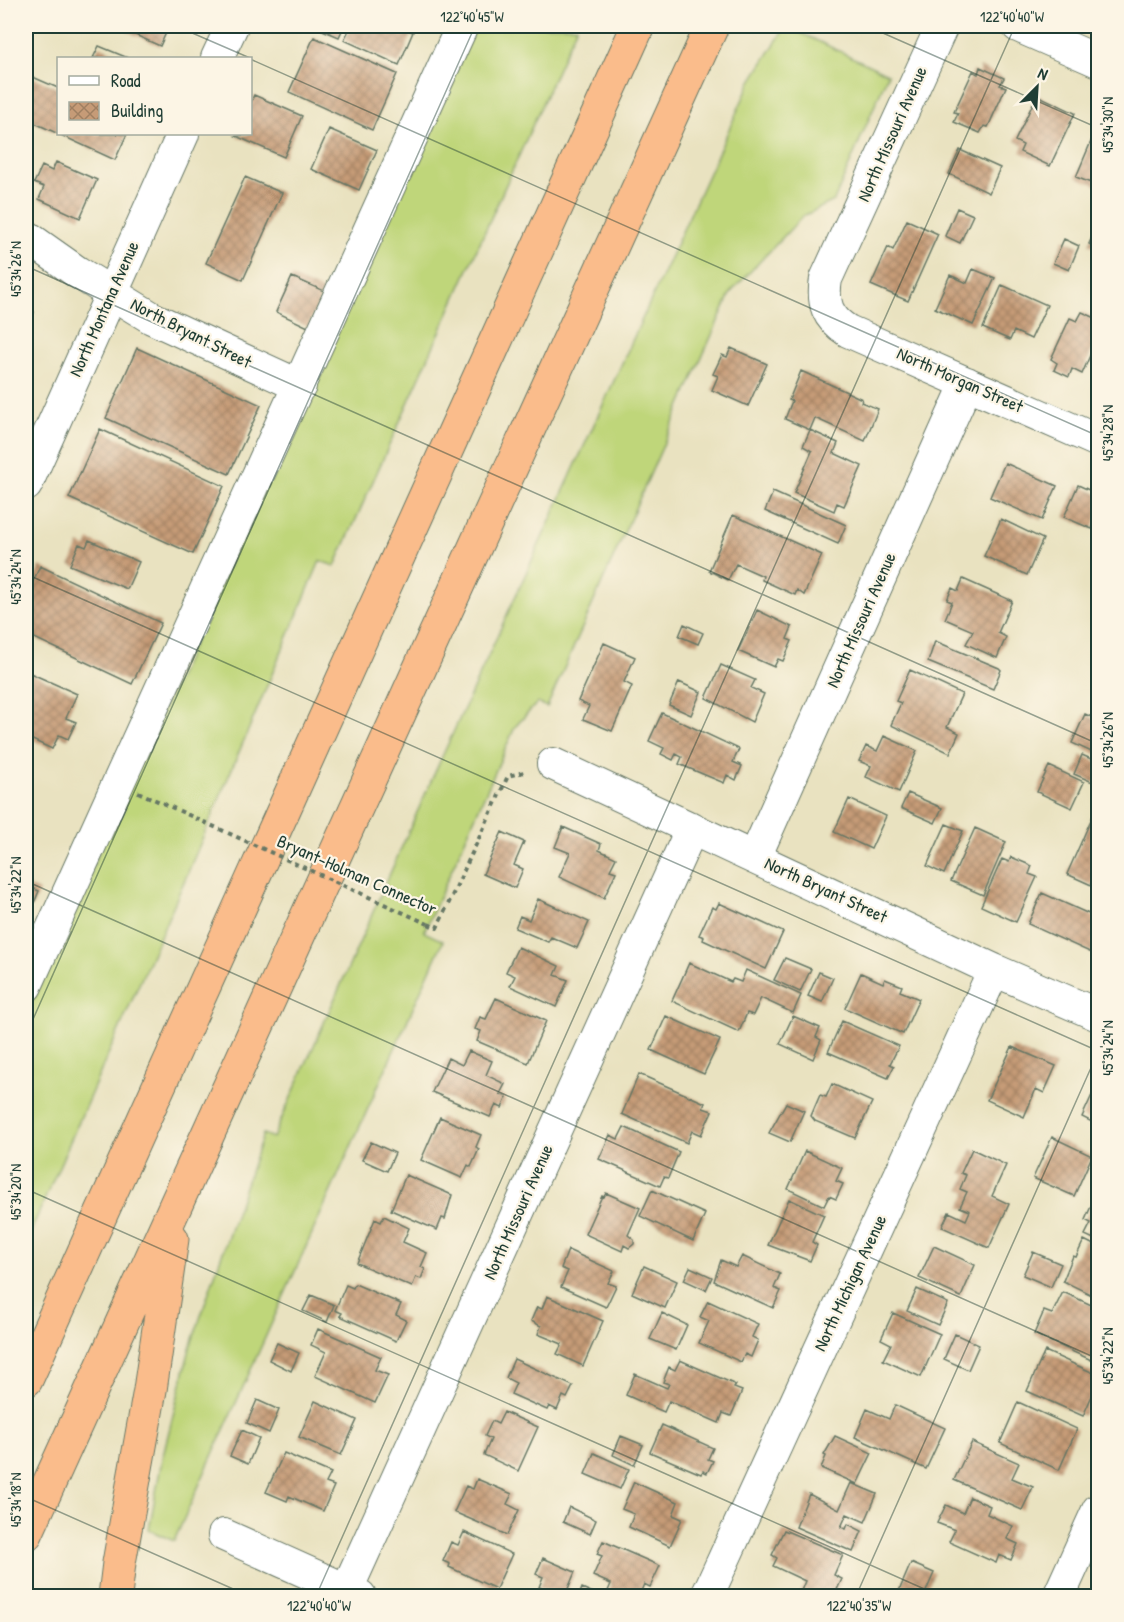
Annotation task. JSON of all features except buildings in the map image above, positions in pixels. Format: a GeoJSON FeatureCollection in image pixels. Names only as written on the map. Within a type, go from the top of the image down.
{"type":"FeatureCollection","features":[{"type":"Feature","properties":{"kind":"highway"},"geometry":{"type":"LineString","coordinates":[[26,1380],[639,26]]}},
{"type":"Feature","properties":{"kind":"highway"},"geometry":{"type":"LineString","coordinates":[[26,1534],[712,26]]}},
{"type":"Feature","properties":{"kind":"highway"},"geometry":{"type":"LineString","coordinates":[[675,107],[733,26]]}},
{"type":"Feature","properties":{"kind":"highway"},"geometry":{"type":"LineString","coordinates":[[115,1596],[118,1563],[150,1390],[178,1202]]}},
{"type":"Feature","properties":{"kind":"highway"},"geometry":{"type":"LineString","coordinates":[[26,1350],[49,1326]]}},
{"type":"Feature","properties":{"kind":"street"},"geometry":{"type":"LineString","coordinates":[[217,57],[232,26]]}},
{"type":"Feature","properties":{"kind":"street"},"geometry":{"type":"LineString","coordinates":[[26,986],[32,952],[300,386],[462,26]]}},
{"type":"Feature","properties":{"kind":"street","name":"North Missouri Avenue"},"geometry":{"type":"LineString","coordinates":[[827,310],[824,293],[826,279],[942,26]]}},
{"type":"Feature","properties":{"kind":"street"},"geometry":{"type":"LineString","coordinates":[[1018,26],[1098,61]]}},
{"type":"Feature","properties":{"kind":"street","name":"North Montana Avenue"},"geometry":{"type":"LineString","coordinates":[[26,485],[183,135]]}},
{"type":"Feature","properties":{"kind":"street","name":"North Bryant Street"},"geometry":{"type":"LineString","coordinates":[[26,236],[77,272],[152,318],[300,386]]}},
{"type":"Feature","properties":{"kind":"street","name":"North Morgan Street"},"geometry":{"type":"LineString","coordinates":[[827,310],[835,322],[849,331],[1098,441]]}},
{"type":"Feature","properties":{"kind":"street","name":"North Missouri Avenue"},"geometry":{"type":"LineString","coordinates":[[755,856],[967,382]]}},
{"type":"Feature","properties":{"kind":"street","name":"North Bryant Street"},"geometry":{"type":"LineString","coordinates":[[553,764],[755,856],[994,970],[1098,1016]]}},
{"type":"Feature","properties":{"kind":"street","name":"North Missouri Avenue"},"geometry":{"type":"LineString","coordinates":[[350,1594],[692,828]]}},
{"type":"Feature","properties":{"kind":"street","name":"North Michigan Avenue"},"geometry":{"type":"LineString","coordinates":[[707,1596],[994,970]]}},
{"type":"Feature","properties":{"kind":"street"},"geometry":{"type":"LineString","coordinates":[[1059,1596],[1098,1510]]}},
{"type":"Feature","properties":{"kind":"street"},"geometry":{"type":"LineString","coordinates":[[224,1535],[350,1594]]}},
{"type":"Feature","properties":{"kind":"path","name":"Bryant-Holman Connector"},"geometry":{"type":"LineString","coordinates":[[138,792],[437,928],[508,776],[553,764]]}},
{"type":"Feature","properties":{"kind":"green space"},"geometry":{"type":"Polygon","coordinates":[[[473,26],[577,26],[335,566],[320,561],[186,877],[26,1242],[26,1013],[473,26]]]}},
{"type":"Feature","properties":{"kind":"green space"},"geometry":{"type":"Polygon","coordinates":[[[786,26],[888,74],[834,201],[803,216],[731,292],[547,707],[537,703],[515,727],[424,932],[443,941],[174,1541],[149,1530],[162,1459],[190,1348],[263,1134],[273,1138],[431,781],[751,81],[786,26]]]}}]}
